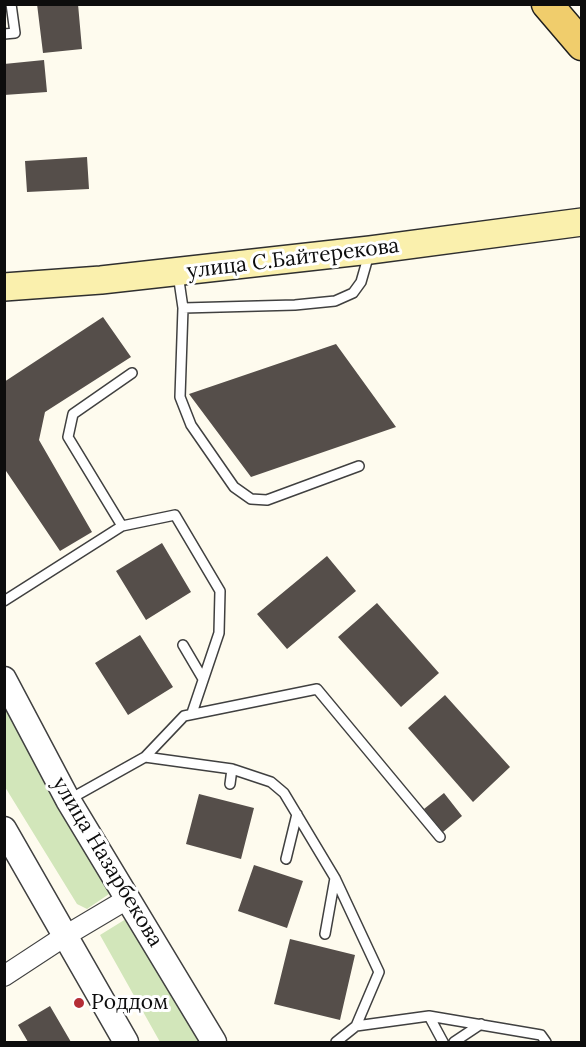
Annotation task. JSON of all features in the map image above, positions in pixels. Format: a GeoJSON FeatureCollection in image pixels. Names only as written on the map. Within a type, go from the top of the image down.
{"type":"FeatureCollection","features":[{"type":"Feature","properties":{"kind":"main road"},"geometry":{"type":"LineString","coordinates":[[547,4],[582,45]]}},
{"type":"Feature","properties":{"kind":"main road","name":"улица С.Байтерекова"},"geometry":{"type":"LineString","coordinates":[[4,287],[178,272],[582,222]]}},
{"type":"Feature","properties":{"kind":"street","name":"улица Назарбекова"},"geometry":{"type":"LineString","coordinates":[[4,679],[68,800],[214,1042]]}},
{"type":"Feature","properties":{"kind":"street"},"geometry":{"type":"LineString","coordinates":[[4,829],[126,1042]]}},
{"type":"Feature","properties":{"kind":"street"},"geometry":{"type":"LineString","coordinates":[[4,976],[129,898]]}},
{"type":"Feature","properties":{"kind":"lane"},"geometry":{"type":"LineString","coordinates":[[4,34],[15,33],[11,4]]}},
{"type":"Feature","properties":{"kind":"lane"},"geometry":{"type":"LineString","coordinates":[[183,308],[295,305],[335,301],[353,293],[361,282],[370,250]]}},
{"type":"Feature","properties":{"kind":"lane"},"geometry":{"type":"LineString","coordinates":[[178,272],[183,308],[180,397],[191,424],[234,487],[251,499],[267,500],[359,466]]}},
{"type":"Feature","properties":{"kind":"lane"},"geometry":{"type":"LineString","coordinates":[[122,526],[68,437],[73,414],[132,374]]}},
{"type":"Feature","properties":{"kind":"lane"},"geometry":{"type":"LineString","coordinates":[[4,601],[122,526],[175,515],[220,591],[219,633],[192,713]]}},
{"type":"Feature","properties":{"kind":"lane"},"geometry":{"type":"LineString","coordinates":[[183,645],[203,679]]}},
{"type":"Feature","properties":{"kind":"lane"},"geometry":{"type":"LineString","coordinates":[[68,800],[145,757],[184,716],[317,688],[440,837]]}},
{"type":"Feature","properties":{"kind":"lane"},"geometry":{"type":"LineString","coordinates":[[145,757],[232,769],[271,782],[284,793],[335,878],[379,972],[356,1026],[336,1042]]}},
{"type":"Feature","properties":{"kind":"lane"},"geometry":{"type":"LineString","coordinates":[[230,784],[232,769]]}},
{"type":"Feature","properties":{"kind":"lane"},"geometry":{"type":"LineString","coordinates":[[286,860],[297,814]]}},
{"type":"Feature","properties":{"kind":"lane"},"geometry":{"type":"LineString","coordinates":[[325,934],[335,878]]}},
{"type":"Feature","properties":{"kind":"lane"},"geometry":{"type":"LineString","coordinates":[[356,1026],[429,1016],[541,1035],[546,1042]]}},
{"type":"Feature","properties":{"kind":"lane"},"geometry":{"type":"LineString","coordinates":[[429,1016],[443,1042]]}},
{"type":"Feature","properties":{"kind":"lane"},"geometry":{"type":"LineString","coordinates":[[454,1042],[481,1024]]}},
{"type":"Feature","properties":{"kind":"green space"},"geometry":{"type":"Polygon","coordinates":[[[5,691],[118,879],[109,894],[87,909],[77,904],[5,787],[5,691]]]}},
{"type":"Feature","properties":{"kind":"green space"},"geometry":{"type":"Polygon","coordinates":[[[134,914],[213,1042],[160,1042],[100,935],[134,914]]]}},
{"type":"Feature","properties":{"kind":"building"},"geometry":{"type":"Polygon","coordinates":[[[37,4],[78,4],[82,49],[43,53],[37,4]]]}},
{"type":"Feature","properties":{"kind":"building"},"geometry":{"type":"Polygon","coordinates":[[[44,60],[47,92],[4,95],[4,64],[44,60]]]}},
{"type":"Feature","properties":{"kind":"building"},"geometry":{"type":"Polygon","coordinates":[[[87,157],[89,189],[27,192],[25,161],[87,157]]]}},
{"type":"Feature","properties":{"kind":"building"},"geometry":{"type":"Polygon","coordinates":[[[103,317],[131,357],[45,412],[39,440],[92,532],[60,551],[4,468],[4,382],[103,317]]]}},
{"type":"Feature","properties":{"kind":"building"},"geometry":{"type":"Polygon","coordinates":[[[336,344],[396,427],[251,477],[189,394],[336,344]]]}},
{"type":"Feature","properties":{"kind":"building"},"geometry":{"type":"Polygon","coordinates":[[[162,543],[191,592],[146,620],[116,571],[162,543]]]}},
{"type":"Feature","properties":{"kind":"building"},"geometry":{"type":"Polygon","coordinates":[[[327,556],[356,591],[287,649],[257,614],[327,556]]]}},
{"type":"Feature","properties":{"kind":"building"},"geometry":{"type":"Polygon","coordinates":[[[377,603],[439,673],[401,707],[338,637],[377,603]]]}},
{"type":"Feature","properties":{"kind":"building"},"geometry":{"type":"Polygon","coordinates":[[[140,635],[173,687],[128,715],[95,663],[140,635]]]}},
{"type":"Feature","properties":{"kind":"building"},"geometry":{"type":"Polygon","coordinates":[[[445,695],[510,767],[473,802],[408,728],[445,695]]]}},
{"type":"Feature","properties":{"kind":"building"},"geometry":{"type":"Polygon","coordinates":[[[444,793],[462,816],[443,832],[424,809],[444,793]]]}},
{"type":"Feature","properties":{"kind":"building"},"geometry":{"type":"Polygon","coordinates":[[[199,794],[254,808],[241,859],[186,844],[199,794]]]}},
{"type":"Feature","properties":{"kind":"building"},"geometry":{"type":"Polygon","coordinates":[[[254,865],[303,881],[287,928],[238,911],[254,865]]]}},
{"type":"Feature","properties":{"kind":"building"},"geometry":{"type":"Polygon","coordinates":[[[290,939],[355,955],[340,1020],[274,1004],[290,939]]]}},
{"type":"Feature","properties":{"kind":"building"},"geometry":{"type":"Polygon","coordinates":[[[50,1006],[71,1042],[28,1042],[18,1025],[50,1006]]]}},
{"type":"Feature","properties":{"kind":"place","name":"Роддом"},"geometry":{"type":"Point","coordinates":[79,1003]}}]}
